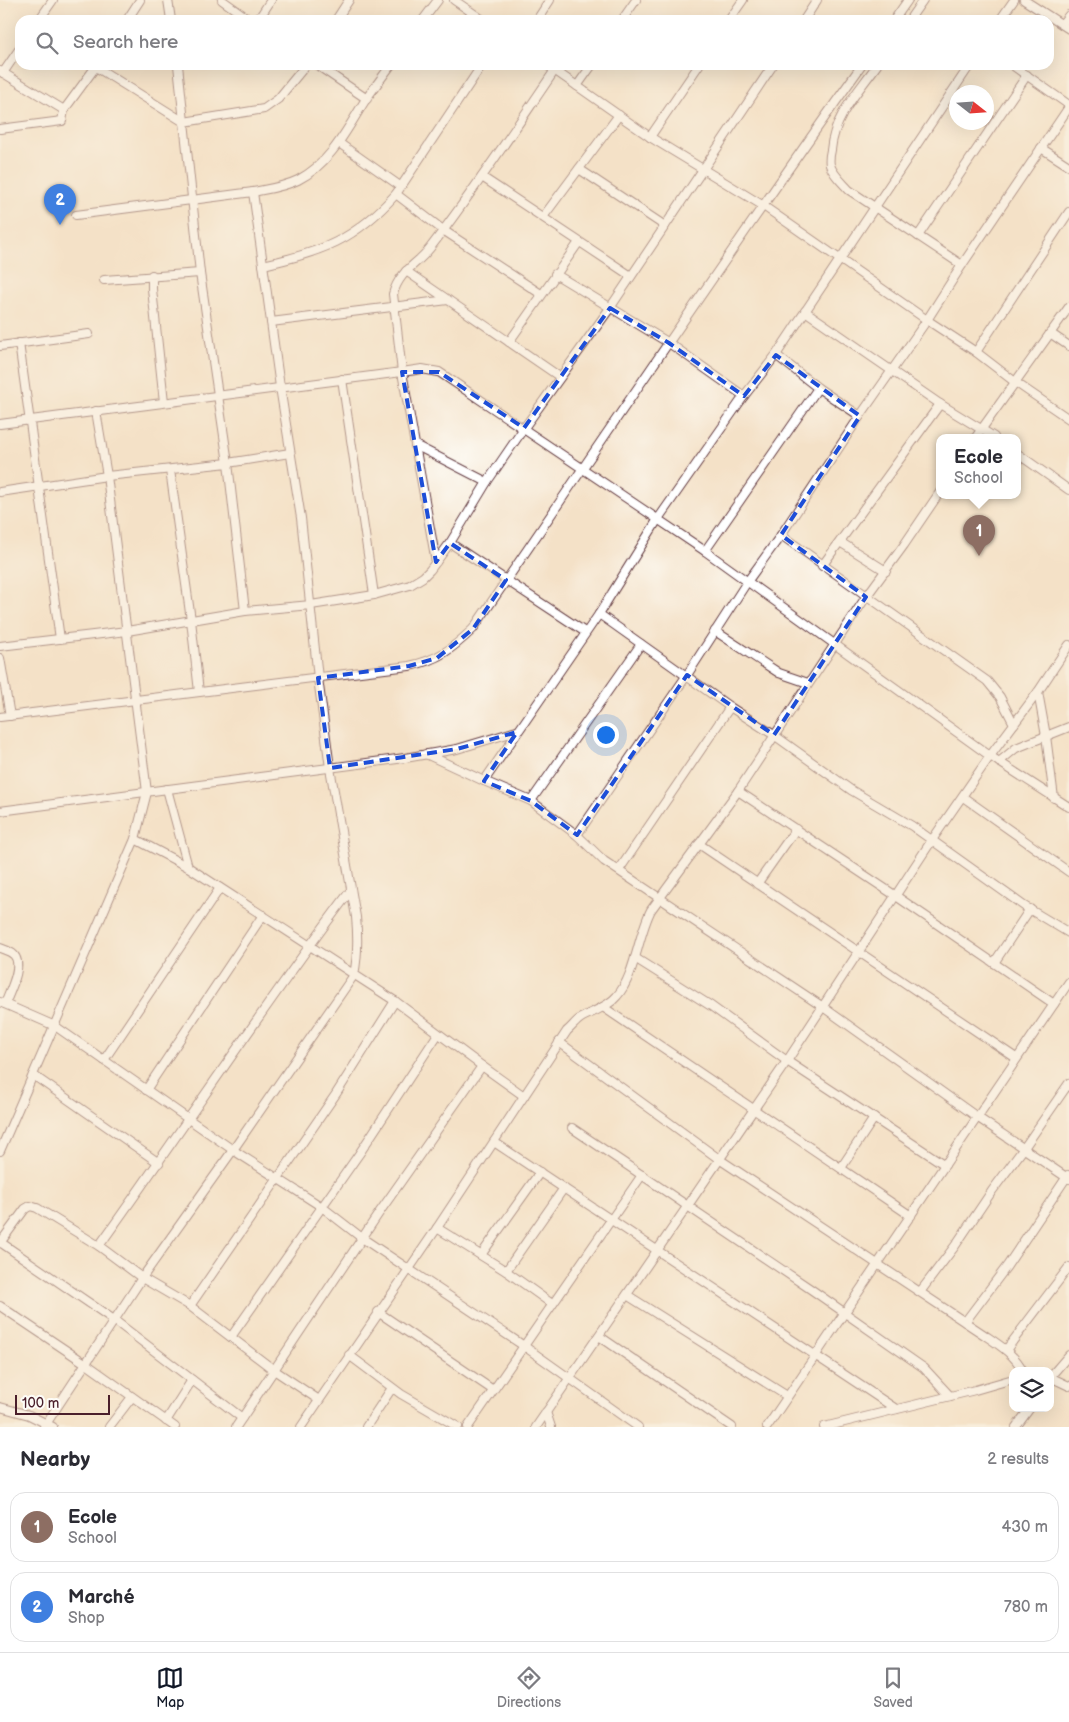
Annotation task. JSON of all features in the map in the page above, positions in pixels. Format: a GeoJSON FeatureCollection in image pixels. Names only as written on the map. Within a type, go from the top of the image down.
{"type":"FeatureCollection","features":[{"type":"Feature","properties":{"kind":"street"},"geometry":{"type":"LineString","coordinates":[[42,15],[53,0]]}},
{"type":"Feature","properties":{"kind":"street"},"geometry":{"type":"LineString","coordinates":[[130,15],[140,0]]}},
{"type":"Feature","properties":{"kind":"street"},"geometry":{"type":"LineString","coordinates":[[168,0],[170,15]]}},
{"type":"Feature","properties":{"kind":"street"},"geometry":{"type":"LineString","coordinates":[[222,0],[243,15]]}},
{"type":"Feature","properties":{"kind":"street"},"geometry":{"type":"LineString","coordinates":[[261,15],[271,0]]}},
{"type":"Feature","properties":{"kind":"street"},"geometry":{"type":"LineString","coordinates":[[340,15],[350,0]]}},
{"type":"Feature","properties":{"kind":"street"},"geometry":{"type":"LineString","coordinates":[[427,15],[438,0]]}},
{"type":"Feature","properties":{"kind":"street"},"geometry":{"type":"LineString","coordinates":[[454,0],[476,15]]}},
{"type":"Feature","properties":{"kind":"street"},"geometry":{"type":"LineString","coordinates":[[540,15],[550,0]]}},
{"type":"Feature","properties":{"kind":"street"},"geometry":{"type":"LineString","coordinates":[[626,15],[636,0]]}},
{"type":"Feature","properties":{"kind":"street"},"geometry":{"type":"LineString","coordinates":[[732,15],[743,0]]}},
{"type":"Feature","properties":{"kind":"street"},"geometry":{"type":"LineString","coordinates":[[808,15],[818,0]]}},
{"type":"Feature","properties":{"kind":"street"},"geometry":{"type":"LineString","coordinates":[[912,15],[923,0]]}},
{"type":"Feature","properties":{"kind":"street"},"geometry":{"type":"LineString","coordinates":[[1004,15],[1014,0]]}},
{"type":"Feature","properties":{"kind":"street"},"geometry":{"type":"LineString","coordinates":[[1024,0],[1047,15]]}},
{"type":"Feature","properties":{"kind":"street"},"geometry":{"type":"LineString","coordinates":[[896,15],[903,2]]}},
{"type":"Feature","properties":{"kind":"street"},"geometry":{"type":"LineString","coordinates":[[1054,19],[1066,27],[1069,15]]}},
{"type":"Feature","properties":{"kind":"street"},"geometry":{"type":"LineString","coordinates":[[15,54],[1,72],[64,110]]}},
{"type":"Feature","properties":{"kind":"street"},"geometry":{"type":"LineString","coordinates":[[0,129],[62,121],[64,110],[93,70]]}},
{"type":"Feature","properties":{"kind":"street"},"geometry":{"type":"LineString","coordinates":[[102,70],[184,122],[264,109],[278,99],[302,70]]}},
{"type":"Feature","properties":{"kind":"street"},"geometry":{"type":"LineString","coordinates":[[179,70],[200,272],[219,395],[245,611]]}},
{"type":"Feature","properties":{"kind":"street"},"geometry":{"type":"LineString","coordinates":[[325,70],[367,98]]}},
{"type":"Feature","properties":{"kind":"street"},"geometry":{"type":"LineString","coordinates":[[76,215],[254,192],[296,182],[311,173],[339,143],[367,98],[387,70]]}},
{"type":"Feature","properties":{"kind":"street"},"geometry":{"type":"LineString","coordinates":[[263,265],[299,257],[333,244],[351,234],[380,211],[396,194],[479,70]]}},
{"type":"Feature","properties":{"kind":"street"},"geometry":{"type":"LineString","coordinates":[[436,562],[402,372],[393,294],[397,282],[406,270],[429,249],[482,177],[555,70],[650,137],[762,205],[976,352],[1015,382],[1069,419]]}},
{"type":"Feature","properties":{"kind":"street"},"geometry":{"type":"LineString","coordinates":[[578,86],[589,70]]}},
{"type":"Feature","properties":{"kind":"street"},"geometry":{"type":"LineString","coordinates":[[650,137],[696,70]]}},
{"type":"Feature","properties":{"kind":"street"},"geometry":{"type":"LineString","coordinates":[[0,646],[127,631],[245,611],[311,605],[374,595],[410,585],[423,577],[450,543],[487,482],[610,308],[770,70]]}},
{"type":"Feature","properties":{"kind":"street"},"geometry":{"type":"LineString","coordinates":[[0,717],[409,666],[437,658],[450,650],[473,629],[762,205],[858,70]]}},
{"type":"Feature","properties":{"kind":"street"},"geometry":{"type":"LineString","coordinates":[[873,70],[840,117],[835,129],[830,164],[836,175],[849,190],[962,265]]}},
{"type":"Feature","properties":{"kind":"street"},"geometry":{"type":"LineString","coordinates":[[484,781],[599,614],[658,520],[744,396],[776,355],[967,70]]}},
{"type":"Feature","properties":{"kind":"street"},"geometry":{"type":"LineString","coordinates":[[577,835],[687,675],[747,582],[927,320],[1069,107],[1019,70]]}},
{"type":"Feature","properties":{"kind":"street"},"geometry":{"type":"LineString","coordinates":[[918,236],[1028,76]]}},
{"type":"Feature","properties":{"kind":"street"},"geometry":{"type":"LineString","coordinates":[[543,216],[619,115]]}},
{"type":"Feature","properties":{"kind":"street"},"geometry":{"type":"LineString","coordinates":[[339,143],[400,186]]}},
{"type":"Feature","properties":{"kind":"street"},"geometry":{"type":"LineString","coordinates":[[1041,148],[1069,166]]}},
{"type":"Feature","properties":{"kind":"street"},"geometry":{"type":"LineString","coordinates":[[579,169],[665,226]]}},
{"type":"Feature","properties":{"kind":"street"},"geometry":{"type":"LineString","coordinates":[[482,177],[631,276]]}},
{"type":"Feature","properties":{"kind":"street"},"geometry":{"type":"LineString","coordinates":[[0,1407],[29,1415],[48,1426],[85,1363],[142,1278],[354,975],[358,958],[358,938],[330,768],[318,678],[301,518],[280,387],[254,192]]}},
{"type":"Feature","properties":{"kind":"street"},"geometry":{"type":"LineString","coordinates":[[396,194],[443,230],[541,294]]}},
{"type":"Feature","properties":{"kind":"street"},"geometry":{"type":"LineString","coordinates":[[976,352],[1069,212]]}},
{"type":"Feature","properties":{"kind":"street"},"geometry":{"type":"LineString","coordinates":[[509,342],[579,242]]}},
{"type":"Feature","properties":{"kind":"street"},"geometry":{"type":"LineString","coordinates":[[406,270],[560,377]]}},
{"type":"Feature","properties":{"kind":"street"},"geometry":{"type":"LineString","coordinates":[[104,280],[200,272]]}},
{"type":"Feature","properties":{"kind":"street"},"geometry":{"type":"LineString","coordinates":[[555,274],[669,343],[744,396]]}},
{"type":"Feature","properties":{"kind":"street"},"geometry":{"type":"LineString","coordinates":[[152,275],[164,402]]}},
{"type":"Feature","properties":{"kind":"street"},"geometry":{"type":"LineString","coordinates":[[271,322],[448,300]]}},
{"type":"Feature","properties":{"kind":"street"},"geometry":{"type":"LineString","coordinates":[[978,434],[1069,307]]}},
{"type":"Feature","properties":{"kind":"street"},"geometry":{"type":"LineString","coordinates":[[805,311],[940,404],[990,434]]}},
{"type":"Feature","properties":{"kind":"street"},"geometry":{"type":"LineString","coordinates":[[1050,333],[1069,346]]}},
{"type":"Feature","properties":{"kind":"street"},"geometry":{"type":"LineString","coordinates":[[0,346],[89,334]]}},
{"type":"Feature","properties":{"kind":"street"},"geometry":{"type":"LineString","coordinates":[[18,343],[60,639]]}},
{"type":"Feature","properties":{"kind":"street"},"geometry":{"type":"LineString","coordinates":[[776,355],[818,388],[860,416]]}},
{"type":"Feature","properties":{"kind":"street"},"geometry":{"type":"LineString","coordinates":[[0,424],[342,379],[422,370],[439,372],[705,551],[998,762],[1069,807]]}},
{"type":"Feature","properties":{"kind":"street"},"geometry":{"type":"LineString","coordinates":[[342,379],[374,595]]}},
{"type":"Feature","properties":{"kind":"street"},"geometry":{"type":"LineString","coordinates":[[705,551],[818,388]]}},
{"type":"Feature","properties":{"kind":"street"},"geometry":{"type":"LineString","coordinates":[[822,566],[940,404]]}},
{"type":"Feature","properties":{"kind":"street"},"geometry":{"type":"LineString","coordinates":[[0,1151],[135,839],[147,792],[107,476],[96,411]]}},
{"type":"Feature","properties":{"kind":"street"},"geometry":{"type":"LineString","coordinates":[[415,445],[487,482]]}},
{"type":"Feature","properties":{"kind":"street"},"geometry":{"type":"LineString","coordinates":[[0,492],[107,476],[228,463],[290,453]]}},
{"type":"Feature","properties":{"kind":"street"},"geometry":{"type":"LineString","coordinates":[[1021,456],[1069,490]]}},
{"type":"Feature","properties":{"kind":"street"},"geometry":{"type":"LineString","coordinates":[[170,470],[199,692]]}},
{"type":"Feature","properties":{"kind":"street"},"geometry":{"type":"LineString","coordinates":[[301,1427],[437,1228],[559,1042],[579,1019],[603,1007],[617,996],[624,986],[648,918],[661,897],[738,791],[834,644],[936,498]]}},
{"type":"Feature","properties":{"kind":"street"},"geometry":{"type":"LineString","coordinates":[[781,535],[822,566],[988,681],[1000,697],[1014,724]]}},
{"type":"Feature","properties":{"kind":"street"},"geometry":{"type":"LineString","coordinates":[[840,542],[886,571]]}},
{"type":"Feature","properties":{"kind":"street"},"geometry":{"type":"LineString","coordinates":[[450,543],[585,632]]}},
{"type":"Feature","properties":{"kind":"street"},"geometry":{"type":"LineString","coordinates":[[599,614],[687,675],[730,708],[774,735],[851,790],[932,840],[1030,909],[1069,933]]}},
{"type":"Feature","properties":{"kind":"street"},"geometry":{"type":"LineString","coordinates":[[715,631],[779,673],[808,683]]}},
{"type":"Feature","properties":{"kind":"street"},"geometry":{"type":"LineString","coordinates":[[531,800],[641,644]]}},
{"type":"Feature","properties":{"kind":"street"},"geometry":{"type":"LineString","coordinates":[[536,1427],[755,1109],[932,840],[990,756],[1038,692],[1069,645]]}},
{"type":"Feature","properties":{"kind":"street"},"geometry":{"type":"LineString","coordinates":[[0,658],[10,716]]}},
{"type":"Feature","properties":{"kind":"street"},"geometry":{"type":"LineString","coordinates":[[1038,692],[1054,798]]}},
{"type":"Feature","properties":{"kind":"street"},"geometry":{"type":"LineString","coordinates":[[619,870],[730,708]]}},
{"type":"Feature","properties":{"kind":"street"},"geometry":{"type":"LineString","coordinates":[[998,762],[1016,748],[1069,727]]}},
{"type":"Feature","properties":{"kind":"street"},"geometry":{"type":"LineString","coordinates":[[0,811],[426,754],[457,749],[518,731]]}},
{"type":"Feature","properties":{"kind":"street"},"geometry":{"type":"LineString","coordinates":[[426,754],[531,800],[577,835],[604,861],[661,897],[724,942],[823,1007],[977,1117],[1068,1176],[1007,1266],[965,1322]]}},
{"type":"Feature","properties":{"kind":"street"},"geometry":{"type":"LineString","coordinates":[[167,789],[188,867]]}},
{"type":"Feature","properties":{"kind":"street"},"geometry":{"type":"LineString","coordinates":[[738,791],[1054,1004]]}},
{"type":"Feature","properties":{"kind":"street"},"geometry":{"type":"LineString","coordinates":[[963,797],[1069,872]]}},
{"type":"Feature","properties":{"kind":"street"},"geometry":{"type":"LineString","coordinates":[[757,884],[796,829]]}},
{"type":"Feature","properties":{"kind":"street"},"geometry":{"type":"LineString","coordinates":[[135,839],[188,867],[395,1001],[524,1096]]}},
{"type":"Feature","properties":{"kind":"street"},"geometry":{"type":"LineString","coordinates":[[699,844],[1016,1058]]}},
{"type":"Feature","properties":{"kind":"street"},"geometry":{"type":"LineString","coordinates":[[104,1060],[220,888]]}},
{"type":"Feature","properties":{"kind":"street"},"geometry":{"type":"LineString","coordinates":[[99,1246],[310,945],[351,890]]}},
{"type":"Feature","properties":{"kind":"street"},"geometry":{"type":"LineString","coordinates":[[994,963],[1030,909]]}},
{"type":"Feature","properties":{"kind":"street"},"geometry":{"type":"LineString","coordinates":[[146,1090],[263,915]]}},
{"type":"Feature","properties":{"kind":"street"},"geometry":{"type":"LineString","coordinates":[[0,948],[16,956],[18,963],[18,970],[3,1003],[55,1026],[233,1150],[322,1207],[362,1238],[524,1346],[638,1427]]}},
{"type":"Feature","properties":{"kind":"street"},"geometry":{"type":"LineString","coordinates":[[635,958],[944,1165]]}},
{"type":"Feature","properties":{"kind":"street"},"geometry":{"type":"LineString","coordinates":[[766,1427],[1069,982]]}},
{"type":"Feature","properties":{"kind":"street"},"geometry":{"type":"LineString","coordinates":[[190,1306],[336,1094],[395,1001]]}},
{"type":"Feature","properties":{"kind":"street"},"geometry":{"type":"LineString","coordinates":[[603,1007],[911,1216]]}},
{"type":"Feature","properties":{"kind":"street"},"geometry":{"type":"LineString","coordinates":[[231,1337],[359,1154],[438,1034]]}},
{"type":"Feature","properties":{"kind":"street"},"geometry":{"type":"LineString","coordinates":[[559,1042],[719,1159],[1006,1350],[1021,1367]]}},
{"type":"Feature","properties":{"kind":"street"},"geometry":{"type":"LineString","coordinates":[[236,1427],[362,1238],[482,1066]]}},
{"type":"Feature","properties":{"kind":"street"},"geometry":{"type":"LineString","coordinates":[[33,1075],[159,1163]]}},
{"type":"Feature","properties":{"kind":"street"},"geometry":{"type":"LineString","coordinates":[[920,1292],[955,1246],[1069,1083]]}},
{"type":"Feature","properties":{"kind":"street"},"geometry":{"type":"LineString","coordinates":[[841,1168],[874,1118]]}},
{"type":"Feature","properties":{"kind":"street"},"geometry":{"type":"LineString","coordinates":[[572,1128],[688,1205],[924,1368],[950,1396]]}},
{"type":"Feature","properties":{"kind":"street"},"geometry":{"type":"LineString","coordinates":[[494,1142],[896,1409]]}},
{"type":"Feature","properties":{"kind":"street"},"geometry":{"type":"LineString","coordinates":[[481,1255],[540,1172]]}},
{"type":"Feature","properties":{"kind":"street"},"geometry":{"type":"LineString","coordinates":[[468,1427],[642,1175]]}},
{"type":"Feature","properties":{"kind":"street"},"geometry":{"type":"LineString","coordinates":[[506,1271],[564,1188]]}},
{"type":"Feature","properties":{"kind":"street"},"geometry":{"type":"LineString","coordinates":[[242,1418],[114,1320],[0,1242],[25,1208],[30,1206],[38,1208],[99,1246],[142,1278],[190,1306],[274,1370],[319,1400]]}},
{"type":"Feature","properties":{"kind":"street"},"geometry":{"type":"LineString","coordinates":[[437,1228],[506,1271],[552,1304]]}},
{"type":"Feature","properties":{"kind":"street"},"geometry":{"type":"LineString","coordinates":[[1006,1350],[1069,1267]]}},
{"type":"Feature","properties":{"kind":"street"},"geometry":{"type":"LineString","coordinates":[[628,1295],[787,1396]]}},
{"type":"Feature","properties":{"kind":"street"},"geometry":{"type":"LineString","coordinates":[[0,1306],[175,1427]]}},
{"type":"Feature","properties":{"kind":"street"},"geometry":{"type":"LineString","coordinates":[[378,1312],[493,1390]]}},
{"type":"Feature","properties":{"kind":"street"},"geometry":{"type":"LineString","coordinates":[[598,1336],[732,1427]]}},
{"type":"Feature","properties":{"kind":"street"},"geometry":{"type":"LineString","coordinates":[[349,1355],[392,1388],[458,1427]]}},
{"type":"Feature","properties":{"kind":"street"},"geometry":{"type":"LineString","coordinates":[[1054,1372],[1069,1355]]}},
{"type":"Feature","properties":{"kind":"street"},"geometry":{"type":"LineString","coordinates":[[1054,1379],[1069,1386]]}},
{"type":"Feature","properties":{"kind":"street"},"geometry":{"type":"LineString","coordinates":[[166,1421],[192,1380]]}},
{"type":"Feature","properties":{"kind":"street"},"geometry":{"type":"LineString","coordinates":[[824,1427],[1009,1380]]}},
{"type":"Feature","properties":{"kind":"street"},"geometry":{"type":"LineString","coordinates":[[366,1427],[392,1388]]}},
{"type":"Feature","properties":{"kind":"street"},"geometry":{"type":"LineString","coordinates":[[108,1427],[132,1397]]}},
{"type":"Feature","properties":{"kind":"street"},"geometry":{"type":"LineString","coordinates":[[546,1412],[551,1427]]}},
{"type":"Feature","properties":{"kind":"street"},"geometry":{"type":"LineString","coordinates":[[1016,1427],[1027,1412]]}},
{"type":"Feature","properties":{"kind":"highlighted area"},"geometry":{"type":"Polygon","coordinates":[[[610,308],[669,343],[744,396],[776,355],[860,416],[781,535],[866,597],[774,735],[687,675],[577,835],[531,801],[484,781],[517,732],[457,749],[330,768],[318,678],[409,666],[437,658],[473,629],[506,580],[450,543],[436,562],[402,372],[439,372],[524,428],[610,308]]]}},
{"type":"Feature","properties":{"kind":"place","name":"Marché"},"geometry":{"type":"Point","coordinates":[60,225]}},
{"type":"Feature","properties":{"kind":"place","name":"Ecole"},"geometry":{"type":"Point","coordinates":[979,556]}}]}
